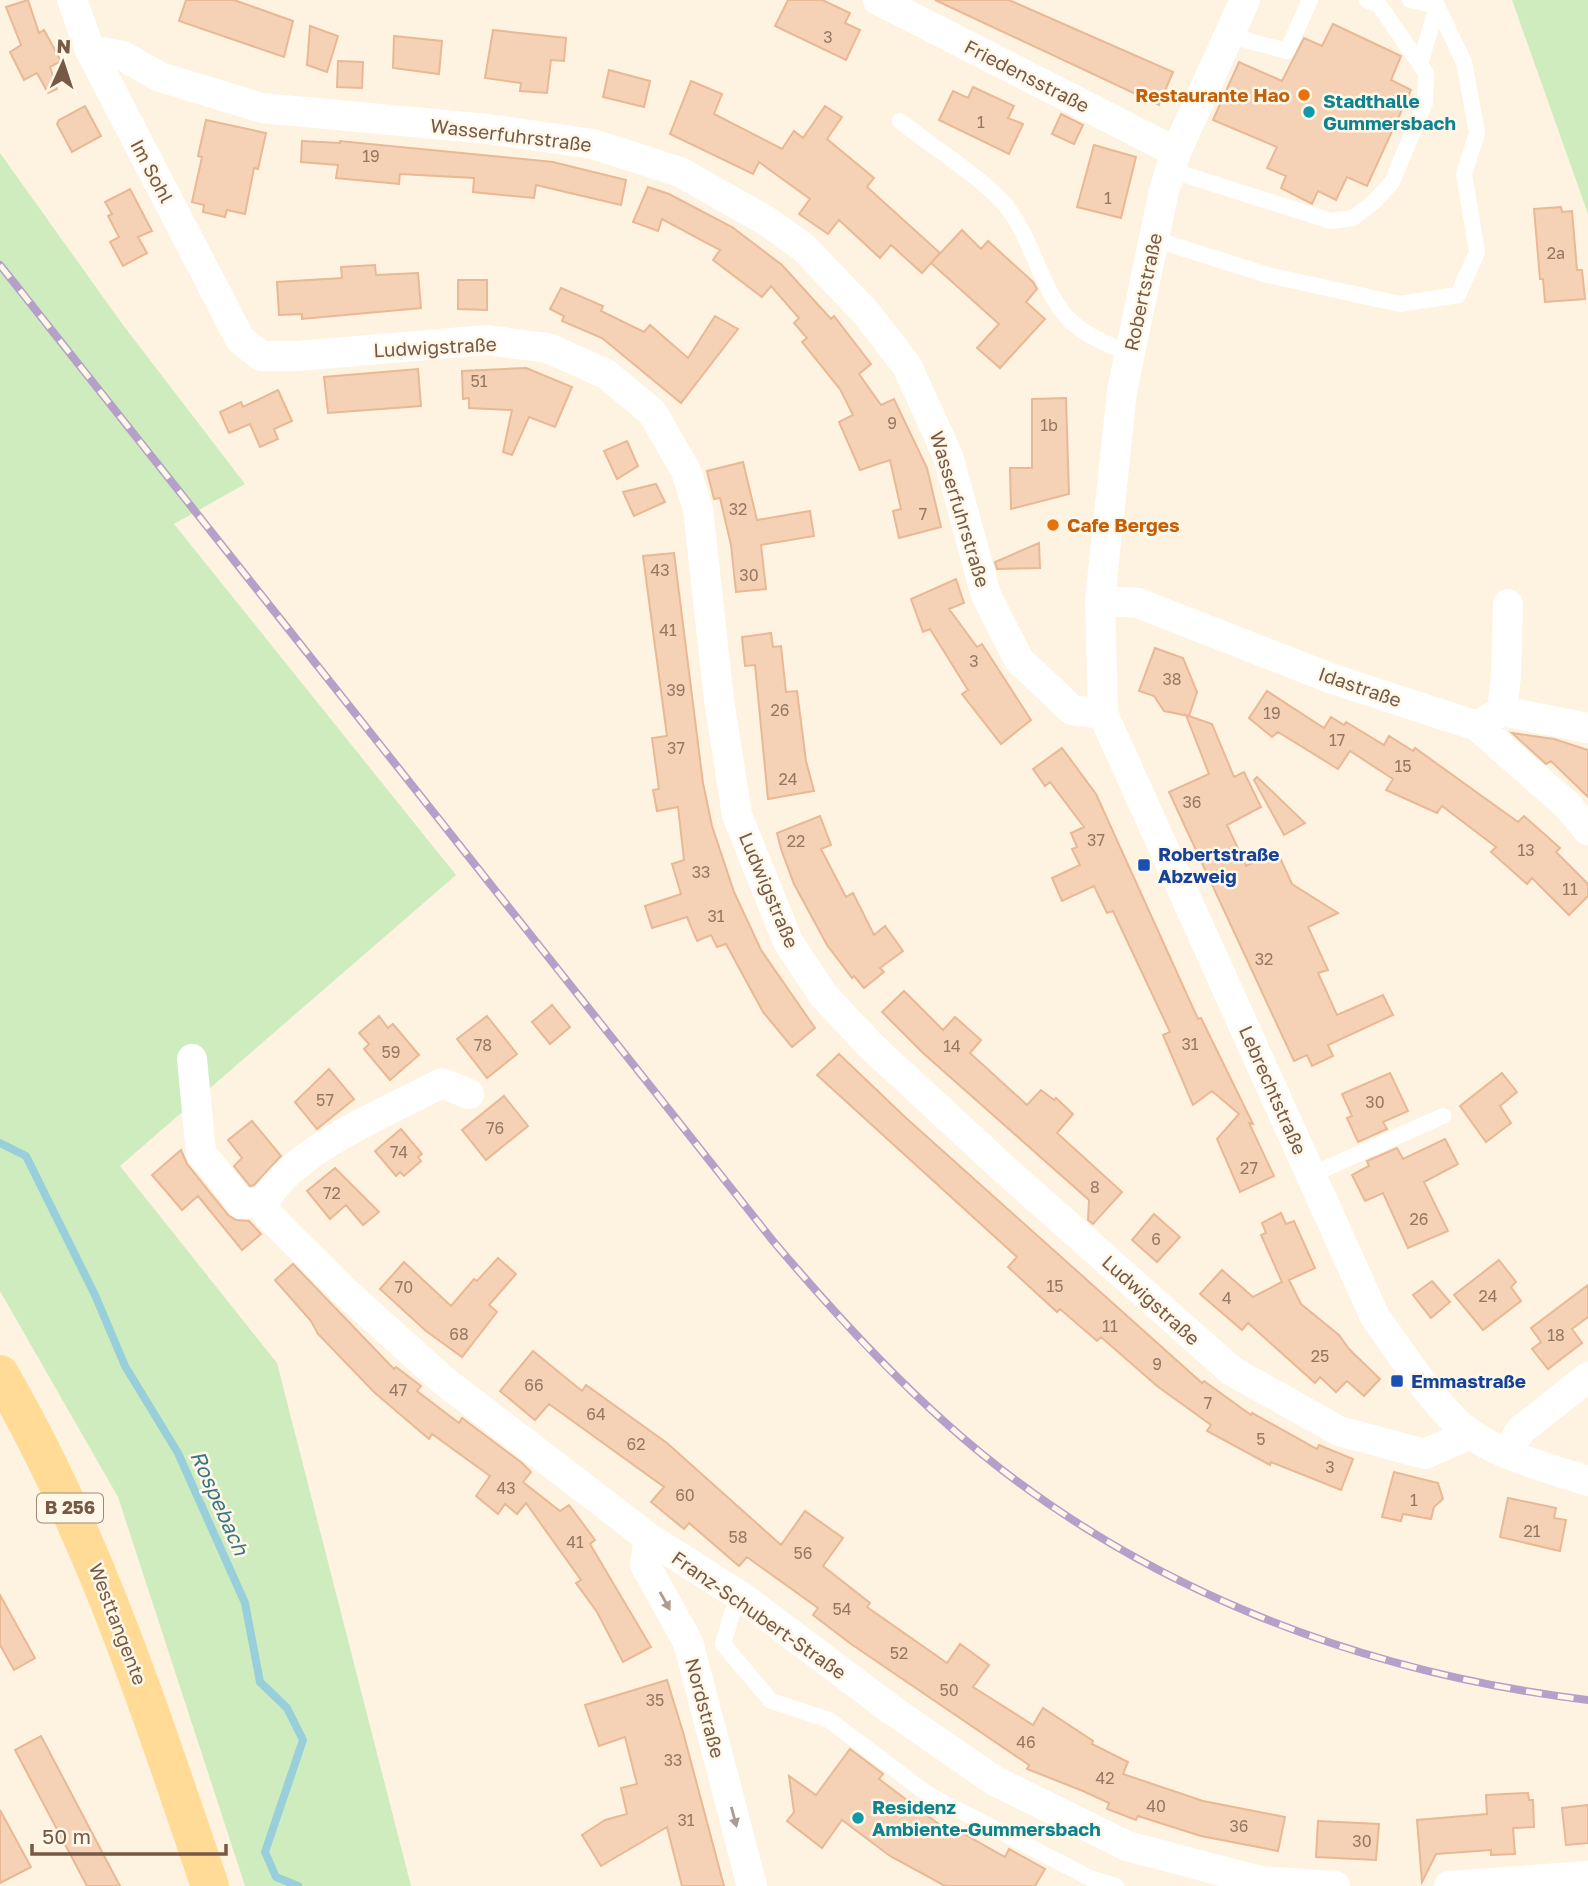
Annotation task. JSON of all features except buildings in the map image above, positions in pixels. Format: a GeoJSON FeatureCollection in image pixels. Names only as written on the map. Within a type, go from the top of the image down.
{"type":"FeatureCollection","features":[{"type":"Feature","properties":{"kind":"main road","name":"Westtangente"},"geometry":{"type":"LineString","coordinates":[[0,1374],[82,1530],[128,1647],[210,1886]]}},
{"type":"Feature","properties":{"kind":"street","name":"Im Sohl"},"geometry":{"type":"LineString","coordinates":[[72,0],[90,50],[240,339]]}},
{"type":"Feature","properties":{"kind":"street","name":"Friedensstraße"},"geometry":{"type":"LineString","coordinates":[[878,0],[1173,161]]}},
{"type":"Feature","properties":{"kind":"street","name":"Robertstraße"},"geometry":{"type":"LineString","coordinates":[[1100,600],[1122,391],[1153,239],[1173,161],[1245,0]]}},
{"type":"Feature","properties":{"kind":"street","name":"Wasserfuhrstraße"},"geometry":{"type":"LineString","coordinates":[[90,50],[124,56],[160,77],[262,108],[488,130],[593,144],[680,173],[765,220],[803,247],[867,314],[908,366],[948,456],[986,595],[1019,660],[1072,710],[1102,714]]}},
{"type":"Feature","properties":{"kind":"street","name":"Ludwigstraße"},"geometry":{"type":"LineString","coordinates":[[240,339],[261,356],[298,356],[487,340],[548,348],[606,373],[652,412],[686,471],[698,509],[719,700],[737,815],[788,942],[824,996],[871,1046],[994,1160],[1231,1371],[1339,1431],[1425,1454],[1470,1434]]}},
{"type":"Feature","properties":{"kind":"street","name":"Lebrechtstraße"},"geometry":{"type":"LineString","coordinates":[[1100,600],[1102,714],[1375,1317],[1437,1399],[1470,1434],[1506,1453],[1588,1481]]}},
{"type":"Feature","properties":{"kind":"street","name":"Idastraße"},"geometry":{"type":"LineString","coordinates":[[1100,600],[1138,603],[1330,678],[1490,718],[1588,830]]}},
{"type":"Feature","properties":{"kind":"street"},"geometry":{"type":"LineString","coordinates":[[1508,604],[1506,676],[1490,718],[1588,728]]}},
{"type":"Feature","properties":{"kind":"street"},"geometry":{"type":"LineString","coordinates":[[192,1059],[201,1153],[242,1204],[264,1202],[271,1190],[321,1147],[442,1083],[469,1094]]}},
{"type":"Feature","properties":{"kind":"street","name":"Franz-Schubert-Straße"},"geometry":{"type":"LineString","coordinates":[[264,1202],[268,1214],[343,1290],[444,1381],[649,1538],[743,1598],[892,1710],[995,1781],[1127,1846],[1220,1879],[1335,1886]]}},
{"type":"Feature","properties":{"kind":"street"},"geometry":{"type":"LineString","coordinates":[[1506,1453],[1521,1430],[1588,1377]]}},
{"type":"Feature","properties":{"kind":"street","name":"Nordstraße"},"geometry":{"type":"LineString","coordinates":[[649,1538],[645,1565],[688,1642],[752,1886]]}},
{"type":"Feature","properties":{"kind":"street"},"geometry":{"type":"LineString","coordinates":[[1449,1886],[1588,1876]]}},
{"type":"Feature","properties":{"kind":"lane"},"geometry":{"type":"LineString","coordinates":[[1230,36],[1287,51],[1310,0]]}},
{"type":"Feature","properties":{"kind":"lane"},"geometry":{"type":"LineString","coordinates":[[1373,3],[1408,0],[1436,3]]}},
{"type":"Feature","properties":{"kind":"lane"},"geometry":{"type":"LineString","coordinates":[[1173,161],[1331,221],[1353,218],[1374,202],[1392,182],[1425,103],[1426,73],[1373,3]]}},
{"type":"Feature","properties":{"kind":"lane"},"geometry":{"type":"LineString","coordinates":[[1420,64],[1436,3]]}},
{"type":"Feature","properties":{"kind":"lane"},"geometry":{"type":"LineString","coordinates":[[1153,239],[1268,275],[1400,304],[1458,295],[1478,253],[1464,174],[1477,133],[1464,62],[1436,3]]}},
{"type":"Feature","properties":{"kind":"lane"},"geometry":{"type":"LineString","coordinates":[[900,121],[1000,200],[1020,226],[1054,299],[1066,317],[1094,338],[1130,354]]}},
{"type":"Feature","properties":{"kind":"lane"},"geometry":{"type":"LineString","coordinates":[[1311,1175],[1443,1116]]}},
{"type":"Feature","properties":{"kind":"lane"},"geometry":{"type":"LineString","coordinates":[[743,1598],[732,1613],[723,1644],[771,1701],[829,1720],[929,1795],[1092,1880],[1116,1886]]}},
{"type":"Feature","properties":{"kind":"green space"},"geometry":{"type":"Polygon","coordinates":[[[1512,0],[1588,0],[1588,214],[1512,0]]]}},
{"type":"Feature","properties":{"kind":"green space"},"geometry":{"type":"Polygon","coordinates":[[[0,153],[123,325],[245,484],[174,524],[456,875],[120,1166],[277,1363],[411,1886],[245,1886],[118,1497],[0,1291],[0,153]]]}},
{"type":"Feature","properties":{"kind":"waterway","name":"Rospebach"},"geometry":{"type":"LineString","coordinates":[[0,1143],[26,1156],[95,1295],[125,1366],[178,1453],[245,1603],[260,1682],[287,1708],[303,1740],[265,1852],[276,1877],[298,1886]]}},
{"type":"Feature","properties":{"kind":"railway"},"geometry":{"type":"LineString","coordinates":[[0,265],[773,1241],[857,1336],[948,1425],[1017,1481],[1090,1531],[1167,1574],[1247,1611],[1329,1642],[1414,1667],[1501,1687],[1588,1700]]}},
{"type":"Feature","properties":{"kind":"place","name":"Restaurante Hao"},"geometry":{"type":"Point","coordinates":[1304,95]}},
{"type":"Feature","properties":{"kind":"place","name":"Stadthalle Gummersbach"},"geometry":{"type":"Point","coordinates":[1309,112]}},
{"type":"Feature","properties":{"kind":"place","name":"Cafe Berges"},"geometry":{"type":"Point","coordinates":[1053,525]}},
{"type":"Feature","properties":{"kind":"place","name":"Robertstraße Abzweig"},"geometry":{"type":"Point","coordinates":[1144,865]}},
{"type":"Feature","properties":{"kind":"place","name":"Emmastraße"},"geometry":{"type":"Point","coordinates":[1397,1381]}},
{"type":"Feature","properties":{"kind":"place","name":"Residenz Ambiente-Gummersbach"},"geometry":{"type":"Point","coordinates":[858,1818]}}]}
